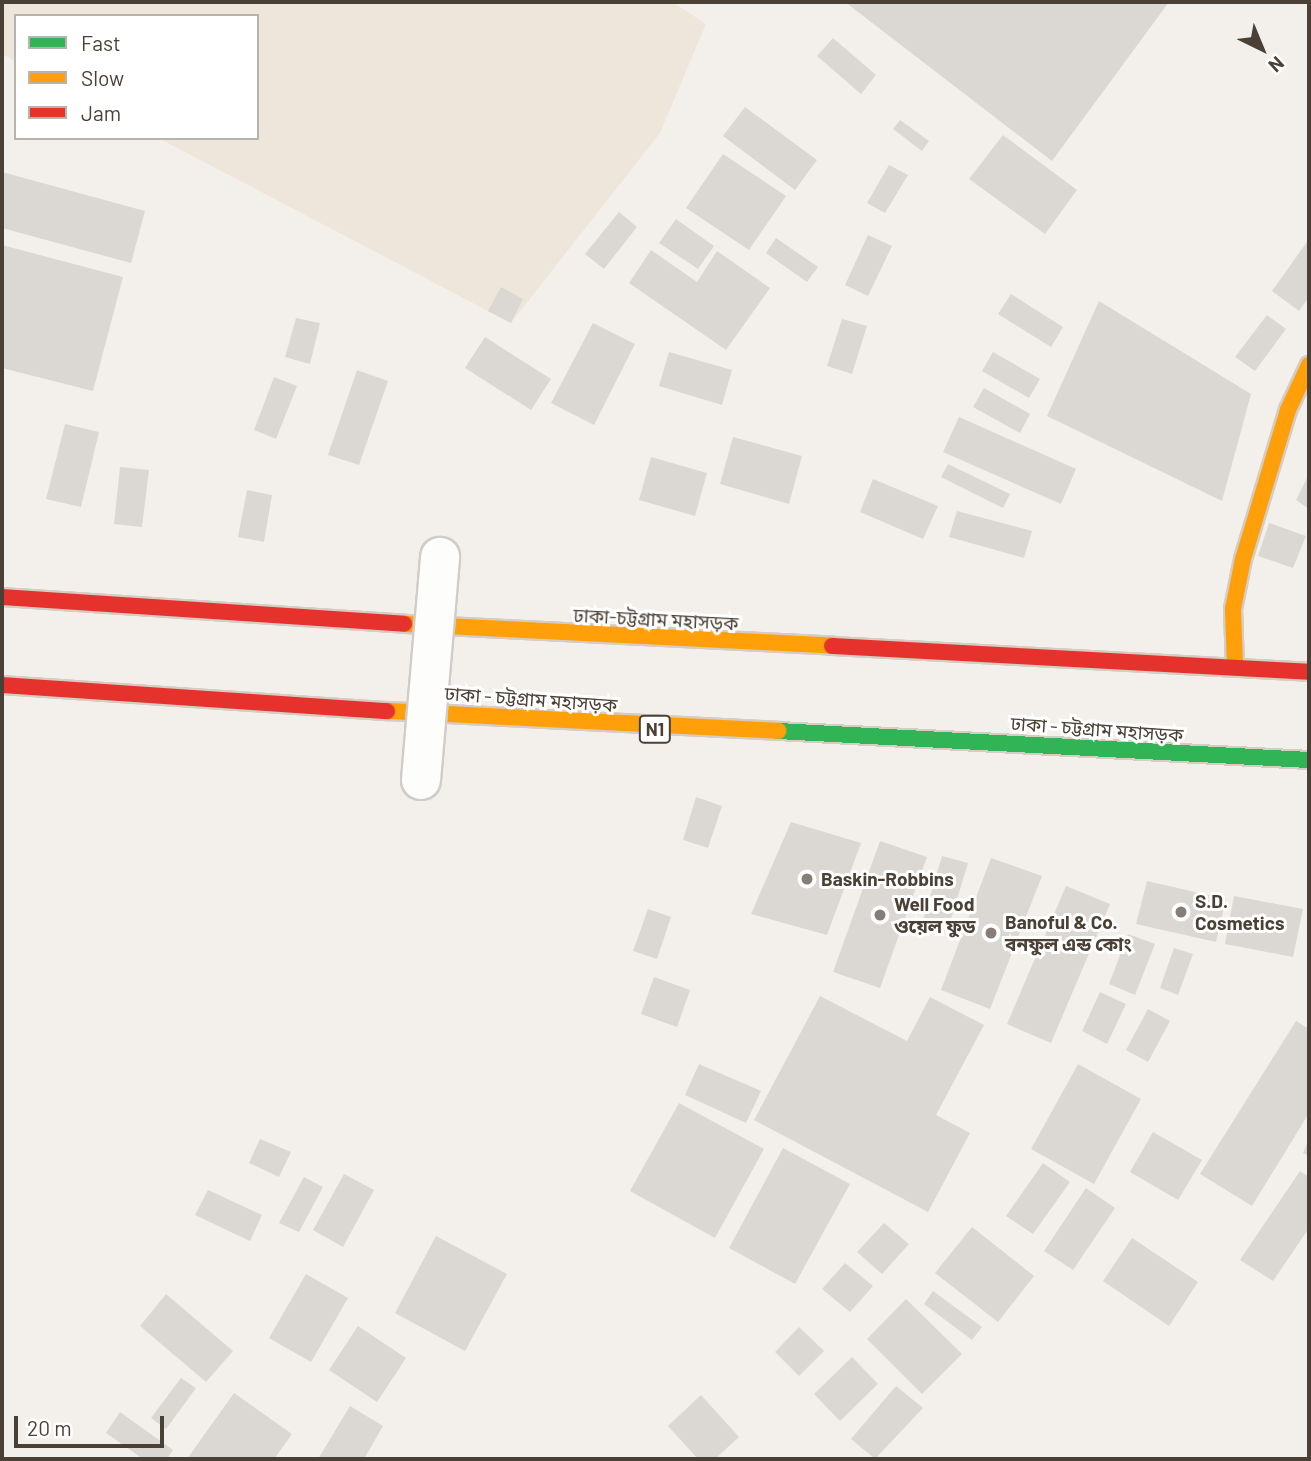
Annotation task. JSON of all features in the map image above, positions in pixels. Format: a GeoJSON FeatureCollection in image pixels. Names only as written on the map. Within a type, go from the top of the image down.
{"type":"FeatureCollection","features":[{"type":"Feature","properties":{"kind":"main road"},"geometry":{"type":"LineString","coordinates":[[1235,667],[1233,609],[1243,559],[1288,410],[1309,365]]}},
{"type":"Feature","properties":{"kind":"main road","name":"ঢাকা-চট্টগ্রাম মহাসড়ক"},"geometry":{"type":"LineString","coordinates":[[2,597],[715,644],[1309,671]]}},
{"type":"Feature","properties":{"kind":"main road","name":"ঢাকা - চট্টগ্রাম মহাসড়ক"},"geometry":{"type":"LineString","coordinates":[[2,685],[654,729],[816,732],[1177,757],[1309,760]]}},
{"type":"Feature","properties":{"kind":"street"},"geometry":{"type":"LineString","coordinates":[[421,780],[440,557]]}},
{"type":"Feature","properties":{"kind":"shaded area"},"geometry":{"type":"Polygon","coordinates":[[[2,2],[673,2],[706,24],[660,133],[511,323],[162,140],[259,140],[259,14],[14,14],[14,61],[2,54],[2,2]]]}},
{"type":"Feature","properties":{"kind":"building"},"geometry":{"type":"Polygon","coordinates":[[[845,2],[1169,2],[1052,161],[845,2]]]}},
{"type":"Feature","properties":{"kind":"building"},"geometry":{"type":"Polygon","coordinates":[[[833,38],[876,75],[861,94],[817,56],[833,38]]]}},
{"type":"Feature","properties":{"kind":"building"},"geometry":{"type":"Polygon","coordinates":[[[745,107],[817,160],[795,190],[723,136],[745,107]]]}},
{"type":"Feature","properties":{"kind":"building"},"geometry":{"type":"Polygon","coordinates":[[[900,120],[929,141],[922,151],[893,129],[900,120]]]}},
{"type":"Feature","properties":{"kind":"building"},"geometry":{"type":"Polygon","coordinates":[[[1003,135],[1077,190],[1045,234],[969,179],[1003,135]]]}},
{"type":"Feature","properties":{"kind":"building"},"geometry":{"type":"Polygon","coordinates":[[[723,154],[786,196],[749,250],[686,208],[723,154]]]}},
{"type":"Feature","properties":{"kind":"building"},"geometry":{"type":"Polygon","coordinates":[[[889,165],[908,175],[885,213],[867,203],[889,165]]]}},
{"type":"Feature","properties":{"kind":"building"},"geometry":{"type":"Polygon","coordinates":[[[2,172],[145,211],[131,263],[2,228],[2,172]]]}},
{"type":"Feature","properties":{"kind":"building"},"geometry":{"type":"Polygon","coordinates":[[[619,212],[637,227],[604,269],[585,254],[619,212]]]}},
{"type":"Feature","properties":{"kind":"building"},"geometry":{"type":"Polygon","coordinates":[[[676,219],[714,246],[698,269],[659,243],[676,219]]]}},
{"type":"Feature","properties":{"kind":"building"},"geometry":{"type":"Polygon","coordinates":[[[868,235],[892,246],[868,296],[845,285],[868,235]]]}},
{"type":"Feature","properties":{"kind":"building"},"geometry":{"type":"Polygon","coordinates":[[[776,238],[818,267],[807,282],[766,253],[776,238]]]}},
{"type":"Feature","properties":{"kind":"building"},"geometry":{"type":"Polygon","coordinates":[[[1309,239],[1309,297],[1299,311],[1272,291],[1309,239]]]}},
{"type":"Feature","properties":{"kind":"building"},"geometry":{"type":"Polygon","coordinates":[[[2,245],[123,277],[93,391],[2,368],[2,245]]]}},
{"type":"Feature","properties":{"kind":"building"},"geometry":{"type":"Polygon","coordinates":[[[651,250],[697,282],[717,251],[770,288],[726,350],[629,283],[651,250]]]}},
{"type":"Feature","properties":{"kind":"building"},"geometry":{"type":"Polygon","coordinates":[[[501,287],[523,299],[511,323],[488,311],[501,287]]]}},
{"type":"Feature","properties":{"kind":"building"},"geometry":{"type":"Polygon","coordinates":[[[1011,294],[1063,327],[1051,347],[998,314],[1011,294]]]}},
{"type":"Feature","properties":{"kind":"building"},"geometry":{"type":"Polygon","coordinates":[[[1099,301],[1251,394],[1222,501],[1047,416],[1099,301]]]}},
{"type":"Feature","properties":{"kind":"building"},"geometry":{"type":"Polygon","coordinates":[[[1267,315],[1286,329],[1255,371],[1235,357],[1267,315]]]}},
{"type":"Feature","properties":{"kind":"building"},"geometry":{"type":"Polygon","coordinates":[[[296,318],[320,323],[310,364],[285,357],[296,318]]]}},
{"type":"Feature","properties":{"kind":"building"},"geometry":{"type":"Polygon","coordinates":[[[842,319],[867,326],[852,374],[827,366],[842,319]]]}},
{"type":"Feature","properties":{"kind":"building"},"geometry":{"type":"Polygon","coordinates":[[[593,323],[635,344],[594,425],[551,403],[593,323]]]}},
{"type":"Feature","properties":{"kind":"building"},"geometry":{"type":"Polygon","coordinates":[[[485,337],[551,379],[531,410],[465,368],[485,337]]]}},
{"type":"Feature","properties":{"kind":"building"},"geometry":{"type":"Polygon","coordinates":[[[669,352],[732,370],[722,405],[659,386],[669,352]]]}},
{"type":"Feature","properties":{"kind":"building"},"geometry":{"type":"Polygon","coordinates":[[[993,352],[1040,379],[1029,398],[982,371],[993,352]]]}},
{"type":"Feature","properties":{"kind":"building"},"geometry":{"type":"Polygon","coordinates":[[[357,370],[388,381],[359,465],[328,455],[357,370]]]}},
{"type":"Feature","properties":{"kind":"building"},"geometry":{"type":"Polygon","coordinates":[[[274,377],[297,386],[276,439],[254,430],[274,377]]]}},
{"type":"Feature","properties":{"kind":"building"},"geometry":{"type":"Polygon","coordinates":[[[984,388],[1030,414],[1020,433],[973,407],[984,388]]]}},
{"type":"Feature","properties":{"kind":"building"},"geometry":{"type":"Polygon","coordinates":[[[959,417],[1076,469],[1061,504],[943,452],[959,417]]]}},
{"type":"Feature","properties":{"kind":"building"},"geometry":{"type":"Polygon","coordinates":[[[65,424],[99,432],[81,507],[46,499],[65,424]]]}},
{"type":"Feature","properties":{"kind":"building"},"geometry":{"type":"Polygon","coordinates":[[[733,437],[802,456],[789,504],[720,484],[733,437]]]}},
{"type":"Feature","properties":{"kind":"building"},"geometry":{"type":"Polygon","coordinates":[[[651,457],[707,473],[695,516],[639,500],[651,457]]]}},
{"type":"Feature","properties":{"kind":"building"},"geometry":{"type":"Polygon","coordinates":[[[948,464],[1010,494],[1003,508],[941,477],[948,464]]]}},
{"type":"Feature","properties":{"kind":"building"},"geometry":{"type":"Polygon","coordinates":[[[120,467],[149,470],[142,527],[114,524],[120,467]]]}},
{"type":"Feature","properties":{"kind":"building"},"geometry":{"type":"Polygon","coordinates":[[[1309,474],[1309,509],[1296,500],[1309,474]]]}},
{"type":"Feature","properties":{"kind":"building"},"geometry":{"type":"Polygon","coordinates":[[[873,479],[938,506],[923,539],[860,512],[873,479]]]}},
{"type":"Feature","properties":{"kind":"building"},"geometry":{"type":"Polygon","coordinates":[[[247,490],[272,495],[264,542],[238,537],[247,490]]]}},
{"type":"Feature","properties":{"kind":"building"},"geometry":{"type":"Polygon","coordinates":[[[957,511],[1032,531],[1024,558],[949,537],[957,511]]]}},
{"type":"Feature","properties":{"kind":"building"},"geometry":{"type":"Polygon","coordinates":[[[1269,523],[1306,536],[1293,568],[1258,556],[1269,523]]]}},
{"type":"Feature","properties":{"kind":"building"},"geometry":{"type":"Polygon","coordinates":[[[696,797],[722,806],[708,848],[683,840],[696,797]]]}},
{"type":"Feature","properties":{"kind":"building","name":"Baskin-Robbins"},"geometry":{"type":"Polygon","coordinates":[[[791,822],[861,843],[827,935],[751,914],[791,822]]]}},
{"type":"Feature","properties":{"kind":"building","name":"Well Food ওয়েল ফুড"},"geometry":{"type":"Polygon","coordinates":[[[880,841],[927,857],[880,988],[833,972],[880,841]]]}},
{"type":"Feature","properties":{"kind":"building"},"geometry":{"type":"Polygon","coordinates":[[[942,856],[968,863],[947,932],[922,924],[942,856]]]}},
{"type":"Feature","properties":{"kind":"building","name":"Banoful & Co. বনফুল এন্ড কোং"},"geometry":{"type":"Polygon","coordinates":[[[991,858],[1042,876],[990,1009],[941,990],[991,858]]]}},
{"type":"Feature","properties":{"kind":"building","name":"S.D. Cosmetics"},"geometry":{"type":"Polygon","coordinates":[[[1147,881],[1226,899],[1216,942],[1136,924],[1147,881]]]}},
{"type":"Feature","properties":{"kind":"building"},"geometry":{"type":"Polygon","coordinates":[[[1066,886],[1110,904],[1051,1043],[1007,1024],[1066,886]]]}},
{"type":"Feature","properties":{"kind":"building"},"geometry":{"type":"Polygon","coordinates":[[[1234,896],[1303,909],[1293,957],[1225,944],[1234,896]]]}},
{"type":"Feature","properties":{"kind":"building"},"geometry":{"type":"Polygon","coordinates":[[[648,909],[671,917],[657,959],[633,951],[648,909]]]}},
{"type":"Feature","properties":{"kind":"building"},"geometry":{"type":"Polygon","coordinates":[[[1128,934],[1155,944],[1135,995],[1109,984],[1128,934]]]}},
{"type":"Feature","properties":{"kind":"building"},"geometry":{"type":"Polygon","coordinates":[[[1174,948],[1193,954],[1178,995],[1160,988],[1174,948]]]}},
{"type":"Feature","properties":{"kind":"building"},"geometry":{"type":"Polygon","coordinates":[[[654,977],[690,990],[677,1027],[641,1014],[654,977]]]}},
{"type":"Feature","properties":{"kind":"building"},"geometry":{"type":"Polygon","coordinates":[[[1100,992],[1126,1004],[1107,1044],[1082,1031],[1100,992]]]}},
{"type":"Feature","properties":{"kind":"building"},"geometry":{"type":"Polygon","coordinates":[[[820,996],[907,1041],[930,997],[984,1025],[936,1115],[970,1133],[928,1212],[754,1120],[820,996]]]}},
{"type":"Feature","properties":{"kind":"building"},"geometry":{"type":"Polygon","coordinates":[[[1148,1009],[1170,1021],[1148,1062],[1126,1050],[1148,1009]]]}},
{"type":"Feature","properties":{"kind":"building"},"geometry":{"type":"Polygon","coordinates":[[[1296,1021],[1309,1029],[1309,1113],[1252,1206],[1200,1174],[1296,1021]]]}},
{"type":"Feature","properties":{"kind":"building"},"geometry":{"type":"Polygon","coordinates":[[[699,1064],[761,1091],[746,1123],[685,1095],[699,1064]]]}},
{"type":"Feature","properties":{"kind":"building"},"geometry":{"type":"Polygon","coordinates":[[[1078,1064],[1141,1099],[1094,1184],[1031,1149],[1078,1064]]]}},
{"type":"Feature","properties":{"kind":"building"},"geometry":{"type":"Polygon","coordinates":[[[679,1103],[764,1149],[715,1238],[630,1191],[679,1103]]]}},
{"type":"Feature","properties":{"kind":"building"},"geometry":{"type":"Polygon","coordinates":[[[1153,1132],[1202,1160],[1178,1200],[1130,1172],[1153,1132]]]}},
{"type":"Feature","properties":{"kind":"building"},"geometry":{"type":"Polygon","coordinates":[[[260,1139],[291,1152],[279,1177],[249,1163],[260,1139]]]}},
{"type":"Feature","properties":{"kind":"building"},"geometry":{"type":"Polygon","coordinates":[[[1309,1139],[1309,1156],[1303,1153],[1309,1139]]]}},
{"type":"Feature","properties":{"kind":"building"},"geometry":{"type":"Polygon","coordinates":[[[783,1148],[850,1184],[795,1284],[729,1248],[783,1148]]]}},
{"type":"Feature","properties":{"kind":"building"},"geometry":{"type":"Polygon","coordinates":[[[1043,1163],[1070,1182],[1033,1234],[1006,1216],[1043,1163]]]}},
{"type":"Feature","properties":{"kind":"building"},"geometry":{"type":"Polygon","coordinates":[[[1300,1171],[1309,1177],[1309,1228],[1273,1281],[1240,1260],[1300,1171]]]}},
{"type":"Feature","properties":{"kind":"building"},"geometry":{"type":"Polygon","coordinates":[[[344,1174],[374,1190],[343,1247],[313,1230],[344,1174]]]}},
{"type":"Feature","properties":{"kind":"building"},"geometry":{"type":"Polygon","coordinates":[[[304,1177],[323,1187],[299,1232],[279,1223],[304,1177]]]}},
{"type":"Feature","properties":{"kind":"building"},"geometry":{"type":"Polygon","coordinates":[[[1086,1188],[1115,1208],[1073,1270],[1044,1251],[1086,1188]]]}},
{"type":"Feature","properties":{"kind":"building"},"geometry":{"type":"Polygon","coordinates":[[[208,1190],[262,1215],[250,1241],[195,1215],[208,1190]]]}},
{"type":"Feature","properties":{"kind":"building"},"geometry":{"type":"Polygon","coordinates":[[[884,1223],[909,1244],[882,1274],[857,1252],[884,1223]]]}},
{"type":"Feature","properties":{"kind":"building"},"geometry":{"type":"Polygon","coordinates":[[[972,1227],[1034,1276],[998,1322],[935,1273],[972,1227]]]}},
{"type":"Feature","properties":{"kind":"building"},"geometry":{"type":"Polygon","coordinates":[[[436,1236],[507,1274],[465,1351],[395,1313],[436,1236]]]}},
{"type":"Feature","properties":{"kind":"building"},"geometry":{"type":"Polygon","coordinates":[[[1132,1238],[1198,1282],[1169,1326],[1103,1281],[1132,1238]]]}},
{"type":"Feature","properties":{"kind":"building"},"geometry":{"type":"Polygon","coordinates":[[[845,1263],[873,1286],[850,1312],[822,1289],[845,1263]]]}},
{"type":"Feature","properties":{"kind":"building"},"geometry":{"type":"Polygon","coordinates":[[[306,1274],[348,1298],[311,1362],[269,1338],[306,1274]]]}},
{"type":"Feature","properties":{"kind":"building"},"geometry":{"type":"Polygon","coordinates":[[[933,1291],[982,1327],[972,1340],[924,1304],[933,1291]]]}},
{"type":"Feature","properties":{"kind":"building"},"geometry":{"type":"Polygon","coordinates":[[[166,1294],[233,1351],[206,1382],[140,1326],[166,1294]]]}},
{"type":"Feature","properties":{"kind":"building"},"geometry":{"type":"Polygon","coordinates":[[[906,1299],[962,1354],[922,1394],[867,1339],[906,1299]]]}},
{"type":"Feature","properties":{"kind":"building"},"geometry":{"type":"Polygon","coordinates":[[[358,1326],[406,1358],[377,1402],[329,1370],[358,1326]]]}},
{"type":"Feature","properties":{"kind":"building"},"geometry":{"type":"Polygon","coordinates":[[[799,1327],[824,1351],[799,1376],[775,1352],[799,1327]]]}},
{"type":"Feature","properties":{"kind":"building"},"geometry":{"type":"Polygon","coordinates":[[[852,1357],[878,1384],[840,1421],[814,1394],[852,1357]]]}},
{"type":"Feature","properties":{"kind":"building"},"geometry":{"type":"Polygon","coordinates":[[[181,1378],[196,1388],[166,1429],[151,1418],[181,1378]]]}},
{"type":"Feature","properties":{"kind":"building"},"geometry":{"type":"Polygon","coordinates":[[[896,1386],[923,1408],[875,1459],[851,1439],[896,1386]]]}},
{"type":"Feature","properties":{"kind":"building"},"geometry":{"type":"Polygon","coordinates":[[[234,1393],[292,1434],[274,1459],[187,1459],[234,1393]]]}},
{"type":"Feature","properties":{"kind":"building"},"geometry":{"type":"Polygon","coordinates":[[[701,1395],[739,1437],[715,1459],[698,1459],[668,1426],[701,1395]]]}},
{"type":"Feature","properties":{"kind":"building"},"geometry":{"type":"Polygon","coordinates":[[[350,1406],[383,1426],[364,1459],[318,1459],[350,1406]]]}},
{"type":"Feature","properties":{"kind":"building"},"geometry":{"type":"Polygon","coordinates":[[[120,1412],[173,1450],[167,1459],[143,1459],[106,1433],[120,1412]]]}},
{"type":"Feature","properties":{"kind":"traffic: fast"},"geometry":{"type":"LineString","coordinates":[[778,731],[1309,760]]}},
{"type":"Feature","properties":{"kind":"traffic: slow"},"geometry":{"type":"LineString","coordinates":[[1235,667],[1233,609],[1243,559],[1288,410],[1309,365]]}},
{"type":"Feature","properties":{"kind":"traffic: slow"},"geometry":{"type":"LineString","coordinates":[[404,624],[832,646]]}},
{"type":"Feature","properties":{"kind":"traffic: slow"},"geometry":{"type":"LineString","coordinates":[[387,711],[778,731]]}},
{"type":"Feature","properties":{"kind":"traffic: jam"},"geometry":{"type":"LineString","coordinates":[[2,597],[404,624]]}},
{"type":"Feature","properties":{"kind":"traffic: jam"},"geometry":{"type":"LineString","coordinates":[[832,646],[1309,672]]}},
{"type":"Feature","properties":{"kind":"traffic: jam"},"geometry":{"type":"LineString","coordinates":[[2,685],[387,711]]}},
{"type":"Feature","properties":{"kind":"place","name":"Baskin-Robbins"},"geometry":{"type":"Point","coordinates":[807,879]}},
{"type":"Feature","properties":{"kind":"place","name":"S.D. Cosmetics"},"geometry":{"type":"Point","coordinates":[1181,912]}},
{"type":"Feature","properties":{"kind":"place","name":"Well Food ওয়েল ফুড"},"geometry":{"type":"Point","coordinates":[880,915]}},
{"type":"Feature","properties":{"kind":"place","name":"Banoful & Co. বনফুল এন্ড কোং"},"geometry":{"type":"Point","coordinates":[991,933]}}]}
